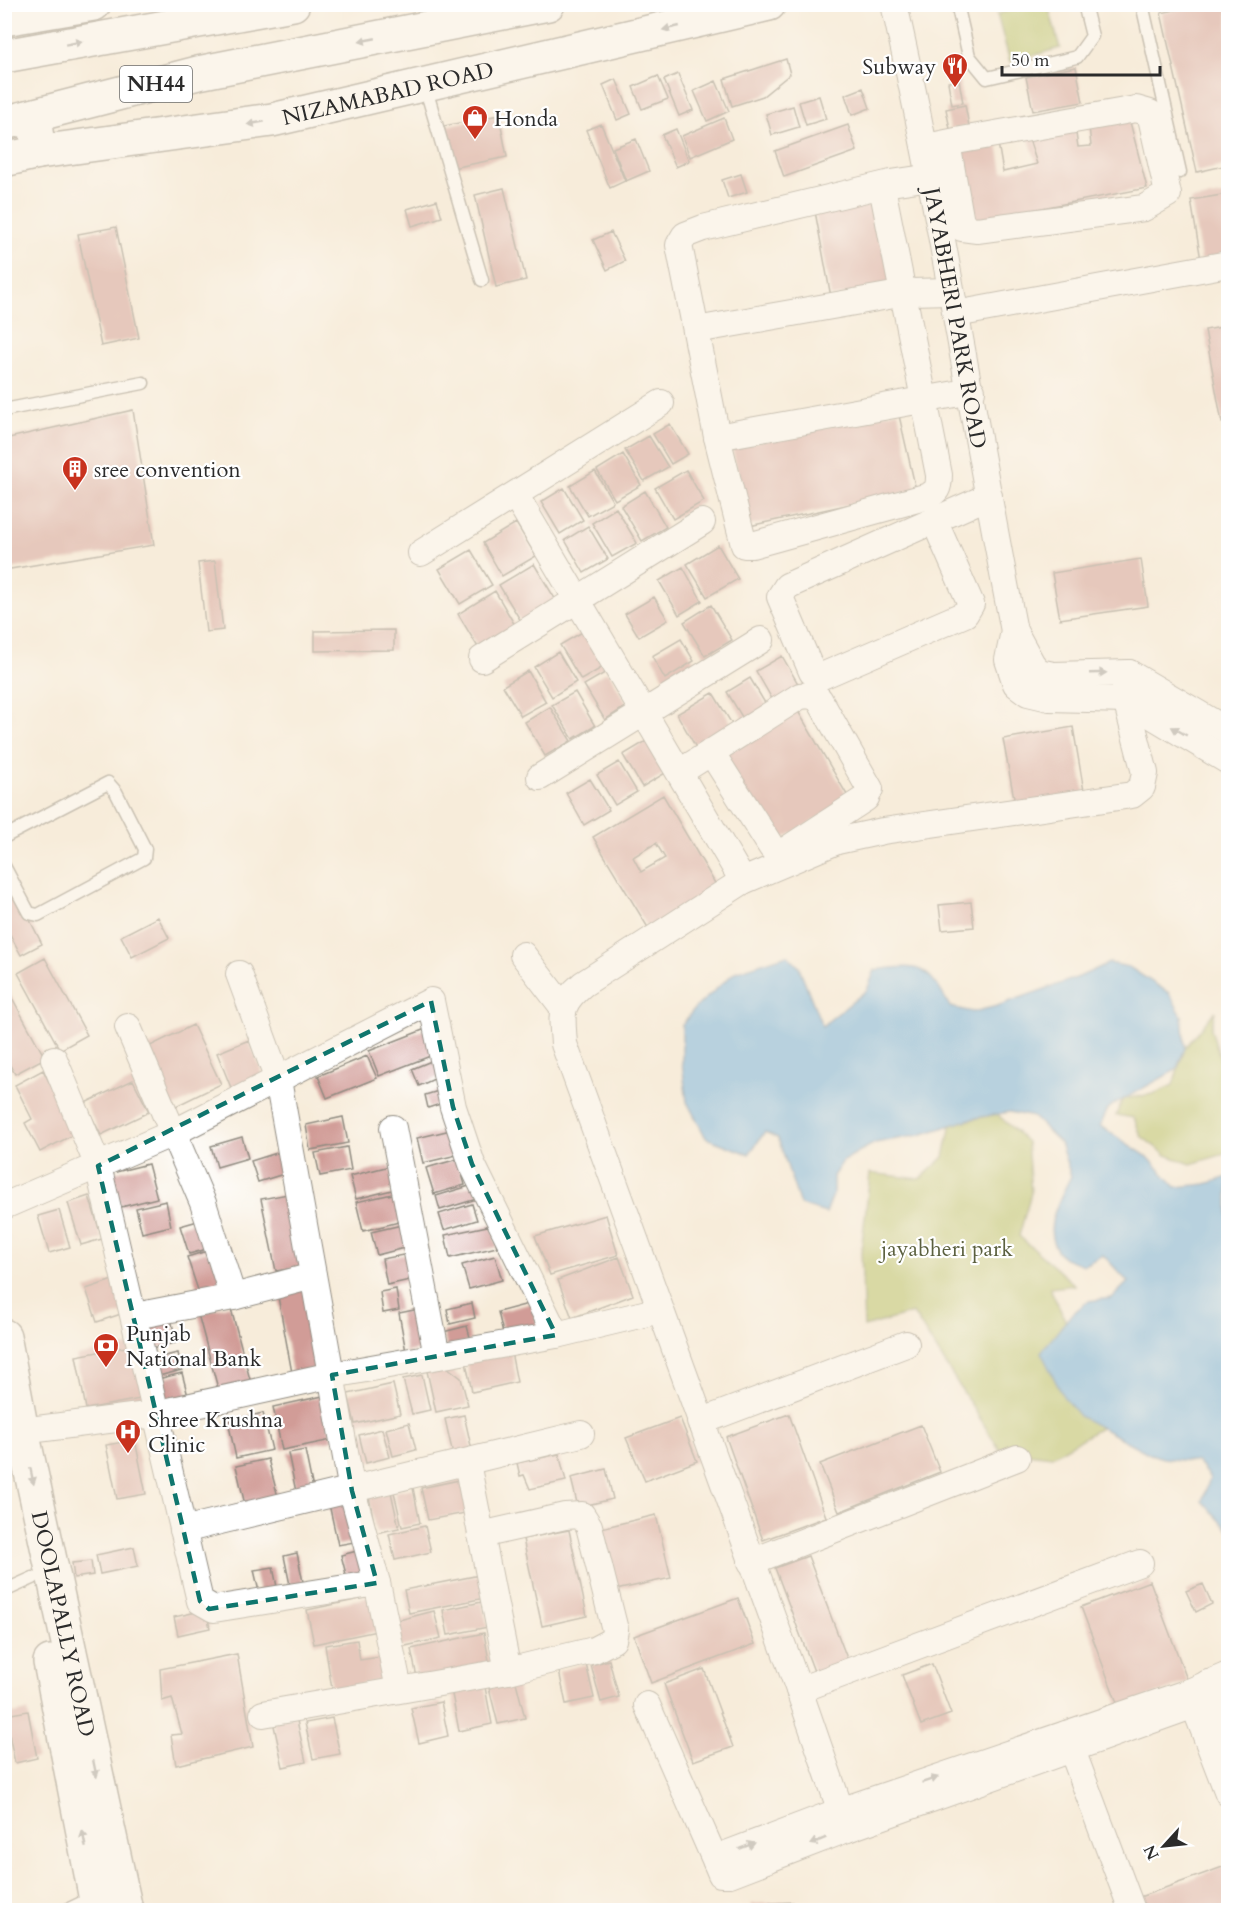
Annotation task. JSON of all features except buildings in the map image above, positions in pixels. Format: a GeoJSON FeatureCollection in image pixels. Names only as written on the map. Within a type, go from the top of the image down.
{"type":"FeatureCollection","features":[{"type":"Feature","properties":{"kind":"main road","name":"NH44"},"geometry":{"type":"LineString","coordinates":[[20,120],[198,73],[548,4]]}},
{"type":"Feature","properties":{"kind":"main road","name":"NIZAMABAD ROAD"},"geometry":{"type":"LineString","coordinates":[[4,160],[39,152],[230,128],[425,86],[769,4]]}},
{"type":"Feature","properties":{"kind":"main road"},"geometry":{"type":"LineString","coordinates":[[4,19],[39,9],[91,5]]}},
{"type":"Feature","properties":{"kind":"main road","name":"NH44"},"geometry":{"type":"LineString","coordinates":[[8,53],[278,6]]}},
{"type":"Feature","properties":{"kind":"main road"},"geometry":{"type":"LineString","coordinates":[[278,6],[279,57]]}},
{"type":"Feature","properties":{"kind":"main road"},"geometry":{"type":"LineString","coordinates":[[20,120],[39,152]]}},
{"type":"Feature","properties":{"kind":"main road","name":"DOOLAPALLY ROAD"},"geometry":{"type":"LineString","coordinates":[[4,1336],[13,1443],[19,1585],[101,1903]]}},
{"type":"Feature","properties":{"kind":"main road","name":"DOOLAPALLY ROAD"},"geometry":{"type":"LineString","coordinates":[[13,1443],[101,1903]]}},
{"type":"Feature","properties":{"kind":"street","name":"JAYABHERI PARK ROAD"},"geometry":{"type":"LineString","coordinates":[[894,4],[937,145],[931,177],[953,302],[972,391],[1014,632],[1039,672],[1053,675],[1128,673],[1141,677],[1228,731]]}},
{"type":"Feature","properties":{"kind":"street"},"geometry":{"type":"LineString","coordinates":[[1136,109],[1150,113],[1168,194],[1144,208],[976,230],[962,228],[937,145],[1136,109]]}},
{"type":"Feature","properties":{"kind":"street"},"geometry":{"type":"LineString","coordinates":[[882,187],[922,399],[939,475],[939,487],[933,494],[752,545],[744,545],[740,540],[717,437],[679,245],[685,235],[703,228],[891,183],[931,177]]}},
{"type":"Feature","properties":{"kind":"street"},"geometry":{"type":"LineString","coordinates":[[696,330],[911,292],[953,302],[1228,264]]}},
{"type":"Feature","properties":{"kind":"street"},"geometry":{"type":"LineString","coordinates":[[717,437],[972,391]]}},
{"type":"Feature","properties":{"kind":"street"},"geometry":{"type":"LineString","coordinates":[[421,553],[516,496],[661,403]]}},
{"type":"Feature","properties":{"kind":"street"},"geometry":{"type":"LineString","coordinates":[[516,496],[743,881]]}},
{"type":"Feature","properties":{"kind":"street"},"geometry":{"type":"LineString","coordinates":[[934,520],[971,604],[965,614],[822,676],[812,672],[780,597],[787,586],[934,520],[989,496]]}},
{"type":"Feature","properties":{"kind":"street"},"geometry":{"type":"LineString","coordinates":[[482,659],[702,522]]}},
{"type":"Feature","properties":{"kind":"street","name":"JAYABHERI PARK ROAD"},"geometry":{"type":"LineString","coordinates":[[1014,632],[1008,660],[1016,684],[1028,693],[1049,698],[1126,700],[1228,761]]}},
{"type":"Feature","properties":{"kind":"street"},"geometry":{"type":"LineString","coordinates":[[540,777],[761,640]]}},
{"type":"Feature","properties":{"kind":"street"},"geometry":{"type":"LineString","coordinates":[[711,752],[772,848],[779,851],[883,831],[1132,795],[1142,787],[1145,774],[1126,700],[1128,673]]}},
{"type":"Feature","properties":{"kind":"street"},"geometry":{"type":"LineString","coordinates":[[562,1006],[568,997],[584,984],[743,881],[812,843],[866,798],[870,789],[819,699],[810,695],[800,696],[680,771]]}},
{"type":"Feature","properties":{"kind":"street"},"geometry":{"type":"LineString","coordinates":[[523,955],[562,1006],[564,1044],[799,1690],[843,1820]]}},
{"type":"Feature","properties":{"kind":"street"},"geometry":{"type":"LineString","coordinates":[[239,974],[278,1080],[352,1491],[376,1583],[399,1689]]}},
{"type":"Feature","properties":{"kind":"street"},"geometry":{"type":"LineString","coordinates":[[4,1206],[173,1133],[431,1001],[453,1107],[472,1164],[556,1335]]}},
{"type":"Feature","properties":{"kind":"street"},"geometry":{"type":"LineString","coordinates":[[128,1027],[203,1203],[234,1297]]}},
{"type":"Feature","properties":{"kind":"street"},"geometry":{"type":"LineString","coordinates":[[54,1059],[98,1166],[135,1316],[154,1414],[200,1601],[209,1609],[376,1583]]}},
{"type":"Feature","properties":{"kind":"street"},"geometry":{"type":"LineString","coordinates":[[393,1128],[437,1356]]}},
{"type":"Feature","properties":{"kind":"street"},"geometry":{"type":"LineString","coordinates":[[135,1316],[234,1297],[313,1276]]}},
{"type":"Feature","properties":{"kind":"street"},"geometry":{"type":"LineString","coordinates":[[13,1443],[332,1375],[556,1335],[660,1310]]}},
{"type":"Feature","properties":{"kind":"street"},"geometry":{"type":"LineString","coordinates":[[700,1422],[906,1344]]}},
{"type":"Feature","properties":{"kind":"street"},"geometry":{"type":"LineString","coordinates":[[183,1530],[581,1434]]}},
{"type":"Feature","properties":{"kind":"street"},"geometry":{"type":"LineString","coordinates":[[751,1562],[1017,1458]]}},
{"type":"Feature","properties":{"kind":"street"},"geometry":{"type":"LineString","coordinates":[[467,1463],[508,1671]]}},
{"type":"Feature","properties":{"kind":"street"},"geometry":{"type":"LineString","coordinates":[[263,1714],[508,1671],[594,1650],[613,1640],[615,1630],[589,1526],[582,1515],[565,1516],[481,1535]]}},
{"type":"Feature","properties":{"kind":"street"},"geometry":{"type":"LineString","coordinates":[[799,1690],[1140,1563]]}},
{"type":"Feature","properties":{"kind":"street"},"geometry":{"type":"LineString","coordinates":[[647,1705],[721,1874],[725,1876],[843,1820],[1210,1692]]}},
{"type":"Feature","properties":{"kind":"street"},"geometry":{"type":"LineString","coordinates":[[1210,1692],[1228,1738]]}},
{"type":"Feature","properties":{"kind":"street"},"geometry":{"type":"LineString","coordinates":[[1210,1692],[1228,1793]]}},
{"type":"Feature","properties":{"kind":"street"},"geometry":{"type":"LineString","coordinates":[[1070,1742],[1132,1911]]}},
{"type":"Feature","properties":{"kind":"lane"},"geometry":{"type":"LineString","coordinates":[[957,4],[969,56],[987,78],[1077,57],[1092,36],[1084,4]]}},
{"type":"Feature","properties":{"kind":"lane"},"geometry":{"type":"LineString","coordinates":[[1142,4],[1180,172]]}},
{"type":"Feature","properties":{"kind":"lane"},"geometry":{"type":"LineString","coordinates":[[425,86],[482,280]]}},
{"type":"Feature","properties":{"kind":"lane"},"geometry":{"type":"LineString","coordinates":[[4,410],[143,383]]}},
{"type":"Feature","properties":{"kind":"lane"},"geometry":{"type":"LineString","coordinates":[[4,837],[108,783],[116,792],[145,849],[144,858],[38,915],[29,913],[4,866]]}},
{"type":"Feature","properties":{"kind":"highlighted area"},"geometry":{"type":"Polygon","coordinates":[[[431,1001],[453,1107],[472,1164],[556,1335],[332,1375],[352,1491],[377,1583],[209,1609],[200,1601],[98,1166],[431,1001]]]}},
{"type":"Feature","properties":{"kind":"green space"},"geometry":{"type":"Polygon","coordinates":[[[1031,5],[1048,5],[1060,48],[1010,62],[997,14],[1031,5]]]}},
{"type":"Feature","properties":{"kind":"green space"},"geometry":{"type":"Polygon","coordinates":[[[1215,1011],[1211,1029],[1223,1068],[1228,1059],[1228,1153],[1191,1164],[1166,1155],[1141,1136],[1134,1118],[1116,1115],[1123,1099],[1153,1094],[1173,1085],[1185,1048],[1215,1011]]]}},
{"type":"Feature","properties":{"kind":"green space","name":"jayabheri park"},"geometry":{"type":"Polygon","coordinates":[[[997,1114],[1027,1142],[1031,1193],[1019,1236],[1075,1285],[1050,1288],[1066,1322],[1045,1348],[1102,1427],[1052,1456],[1000,1450],[913,1313],[864,1327],[861,1252],[870,1173],[920,1179],[944,1157],[951,1124],[997,1114]]]}},
{"type":"Feature","properties":{"kind":"water"},"geometry":{"type":"Polygon","coordinates":[[[787,955],[799,967],[822,1026],[867,990],[875,970],[891,968],[922,970],[929,975],[950,1007],[973,1012],[997,1006],[1079,977],[1109,963],[1129,967],[1169,993],[1182,1016],[1185,1048],[1176,1070],[1109,1107],[1100,1126],[1148,1157],[1176,1187],[1206,1184],[1228,1177],[1228,1529],[1202,1501],[1210,1478],[1197,1462],[1150,1454],[1079,1416],[1063,1396],[1041,1352],[1070,1316],[1088,1301],[1112,1298],[1128,1282],[1103,1255],[1084,1265],[1062,1256],[1055,1247],[1051,1227],[1053,1216],[1071,1176],[1060,1143],[1033,1117],[1009,1112],[970,1119],[920,1135],[875,1143],[843,1161],[833,1176],[833,1195],[826,1213],[800,1205],[778,1138],[765,1132],[749,1154],[706,1138],[687,1102],[682,1063],[682,1025],[694,1009],[735,972],[787,955]]]}},
{"type":"Feature","properties":{"kind":"place","name":"Subway"},"geometry":{"type":"Point","coordinates":[955,89]}},
{"type":"Feature","properties":{"kind":"place","name":"Honda"},"geometry":{"type":"Point","coordinates":[475,141]}},
{"type":"Feature","properties":{"kind":"place","name":"sree convention"},"geometry":{"type":"Point","coordinates":[75,492]}},
{"type":"Feature","properties":{"kind":"place","name":"Punjab National Bank"},"geometry":{"type":"Point","coordinates":[106,1369]}},
{"type":"Feature","properties":{"kind":"place","name":"Shree Krushna Clinic"},"geometry":{"type":"Point","coordinates":[128,1455]}}]}
